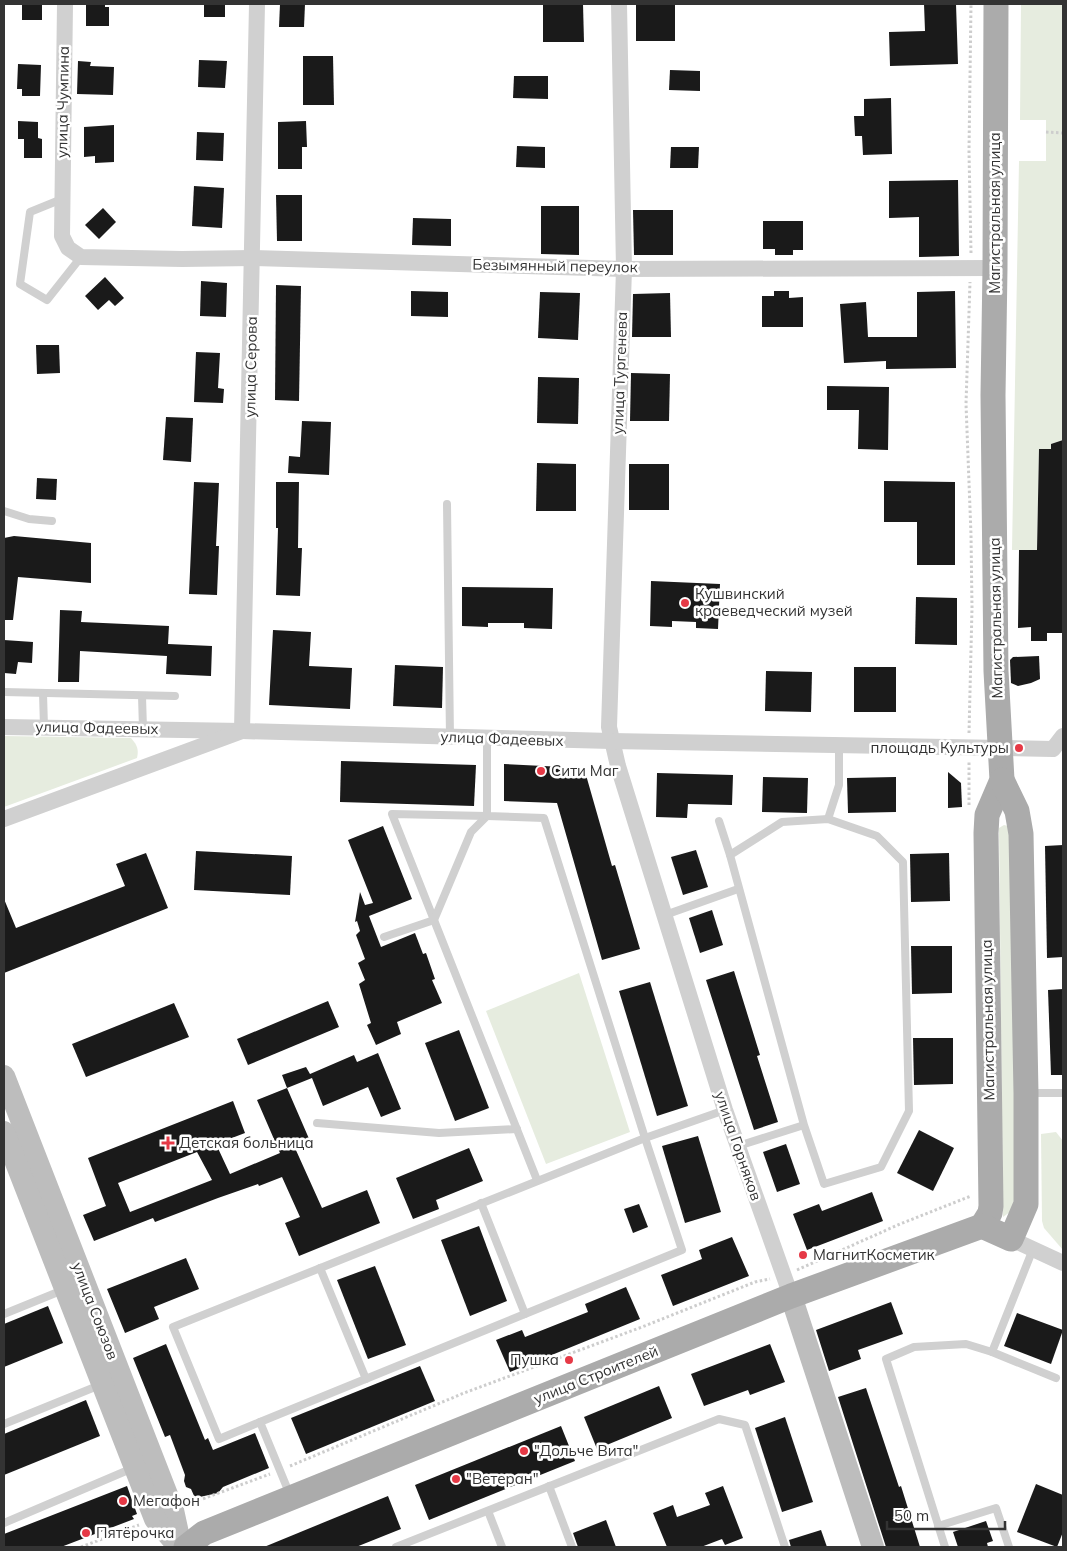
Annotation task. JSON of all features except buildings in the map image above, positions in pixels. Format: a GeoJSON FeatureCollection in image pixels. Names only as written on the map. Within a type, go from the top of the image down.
{"type":"FeatureCollection","features":[{"type":"Feature","properties":{"kind":"main road","name":"Магистральная улица"},"geometry":{"type":"LineString","coordinates":[[982,1226],[990,1214],[991,1206],[986,833],[987,815],[1002,780],[996,670],[993,394],[983,268],[996,4]]}},
{"type":"Feature","properties":{"kind":"main road"},"geometry":{"type":"LineString","coordinates":[[982,1226],[1011,1239],[1026,1204],[1026,1093],[1020,834],[1017,811],[1002,780]]}},
{"type":"Feature","properties":{"kind":"main road","name":"улица Строителей"},"geometry":{"type":"LineString","coordinates":[[186,1547],[204,1533],[787,1286],[982,1226]]}},
{"type":"Feature","properties":{"kind":"street","name":"улица Чумпина"},"geometry":{"type":"LineString","coordinates":[[65,4],[62,236],[68,248],[81,257]]}},
{"type":"Feature","properties":{"kind":"street","name":"улица Серова"},"geometry":{"type":"LineString","coordinates":[[242,730],[257,4]]}},
{"type":"Feature","properties":{"kind":"street","name":"улица Тургенева"},"geometry":{"type":"LineString","coordinates":[[611,742],[609,727],[610,670],[624,269],[619,4]]}},
{"type":"Feature","properties":{"kind":"street","name":"Безымянный переулок"},"geometry":{"type":"LineString","coordinates":[[81,257],[116,259],[253,258],[624,269],[983,268]]}},
{"type":"Feature","properties":{"kind":"street","name":"улица Фадеевых"},"geometry":{"type":"LineString","coordinates":[[4,727],[242,730],[611,742],[1000,749]]}},
{"type":"Feature","properties":{"kind":"street"},"geometry":{"type":"LineString","coordinates":[[4,819],[242,730]]}},
{"type":"Feature","properties":{"kind":"street"},"geometry":{"type":"LineString","coordinates":[[1000,749],[1058,754],[1063,736]]}},
{"type":"Feature","properties":{"kind":"street","name":"улица Горняков"},"geometry":{"type":"LineString","coordinates":[[611,742],[725,1110],[787,1286],[873,1547]]}},
{"type":"Feature","properties":{"kind":"street","name":"улица Союзов"},"geometry":{"type":"LineString","coordinates":[[4,1076],[48,1217],[164,1515]]}},
{"type":"Feature","properties":{"kind":"street","name":"улица Союзов"},"geometry":{"type":"LineString","coordinates":[[4,1132],[48,1217],[65,1289],[100,1352],[102,1384],[135,1468],[164,1515],[180,1547]]}},
{"type":"Feature","properties":{"kind":"street"},"geometry":{"type":"LineString","coordinates":[[1011,1239],[1063,1263]]}},
{"type":"Feature","properties":{"kind":"lane"},"geometry":{"type":"LineString","coordinates":[[62,200],[30,212],[20,284],[46,300],[81,257]]}},
{"type":"Feature","properties":{"kind":"lane"},"geometry":{"type":"LineString","coordinates":[[447,504],[450,737]]}},
{"type":"Feature","properties":{"kind":"lane"},"geometry":{"type":"LineString","coordinates":[[4,511],[29,519],[52,521]]}},
{"type":"Feature","properties":{"kind":"lane"},"geometry":{"type":"LineString","coordinates":[[4,692],[175,696]]}},
{"type":"Feature","properties":{"kind":"lane"},"geometry":{"type":"LineString","coordinates":[[43,693],[44,727]]}},
{"type":"Feature","properties":{"kind":"lane"},"geometry":{"type":"LineString","coordinates":[[142,696],[143,729]]}},
{"type":"Feature","properties":{"kind":"lane"},"geometry":{"type":"LineString","coordinates":[[384,937],[434,920],[471,832],[487,816],[487,738]]}},
{"type":"Feature","properties":{"kind":"lane"},"geometry":{"type":"LineString","coordinates":[[828,819],[839,785],[839,745]]}},
{"type":"Feature","properties":{"kind":"lane"},"geometry":{"type":"LineString","coordinates":[[537,1180],[392,814],[544,818],[644,1138],[682,1250],[219,1439],[173,1327],[537,1180],[644,1138],[725,1110]]}},
{"type":"Feature","properties":{"kind":"lane"},"geometry":{"type":"LineString","coordinates":[[719,821],[804,1124],[824,1184],[881,1167],[909,1111],[903,862],[877,836],[828,819],[782,822],[730,855]]}},
{"type":"Feature","properties":{"kind":"lane"},"geometry":{"type":"LineString","coordinates":[[665,915],[738,889]]}},
{"type":"Feature","properties":{"kind":"lane"},"geometry":{"type":"LineString","coordinates":[[1026,1093],[1063,1093]]}},
{"type":"Feature","properties":{"kind":"lane"},"geometry":{"type":"LineString","coordinates":[[318,1123],[439,1133],[517,1130]]}},
{"type":"Feature","properties":{"kind":"lane"},"geometry":{"type":"LineString","coordinates":[[738,1146],[804,1124]]}},
{"type":"Feature","properties":{"kind":"lane"},"geometry":{"type":"LineString","coordinates":[[481,1203],[525,1314]]}},
{"type":"Feature","properties":{"kind":"lane"},"geometry":{"type":"LineString","coordinates":[[992,1352],[1033,1250]]}},
{"type":"Feature","properties":{"kind":"lane"},"geometry":{"type":"LineString","coordinates":[[320,1268],[366,1379]]}},
{"type":"Feature","properties":{"kind":"lane"},"geometry":{"type":"LineString","coordinates":[[4,1314],[65,1289]]}},
{"type":"Feature","properties":{"kind":"lane"},"geometry":{"type":"LineString","coordinates":[[945,1547],[886,1359],[914,1347],[966,1344],[992,1352],[1056,1378]]}},
{"type":"Feature","properties":{"kind":"lane"},"geometry":{"type":"LineString","coordinates":[[4,1424],[102,1384]]}},
{"type":"Feature","properties":{"kind":"lane"},"geometry":{"type":"LineString","coordinates":[[396,1547],[719,1419],[745,1425],[785,1547]]}},
{"type":"Feature","properties":{"kind":"lane"},"geometry":{"type":"LineString","coordinates":[[260,1422],[291,1497]]}},
{"type":"Feature","properties":{"kind":"lane"},"geometry":{"type":"LineString","coordinates":[[4,1523],[135,1468]]}},
{"type":"Feature","properties":{"kind":"lane"},"geometry":{"type":"LineString","coordinates":[[549,1486],[572,1547]]}},
{"type":"Feature","properties":{"kind":"lane"},"geometry":{"type":"LineString","coordinates":[[938,1526],[996,1508],[1009,1547]]}},
{"type":"Feature","properties":{"kind":"lane"},"geometry":{"type":"LineString","coordinates":[[488,1511],[502,1547]]}},
{"type":"Feature","properties":{"kind":"path"},"geometry":{"type":"LineString","coordinates":[[969,815],[972,535],[966,404],[983,268],[969,151],[971,4]]}},
{"type":"Feature","properties":{"kind":"path"},"geometry":{"type":"LineString","coordinates":[[1046,132],[1063,133]]}},
{"type":"Feature","properties":{"kind":"path"},"geometry":{"type":"LineString","coordinates":[[81,1547],[280,1470],[464,1393],[642,1327],[755,1282],[787,1286],[900,1224],[972,1195]]}},
{"type":"Feature","properties":{"kind":"shaded area"},"geometry":{"type":"Polygon","coordinates":[[[1021,4],[1063,4],[1063,440],[1051,444],[1051,449],[1039,450],[1037,550],[1012,550],[1019,161],[1046,161],[1046,120],[1020,120],[1021,4]]]}},
{"type":"Feature","properties":{"kind":"shaded area"},"geometry":{"type":"Polygon","coordinates":[[[4,736],[131,738],[137,747],[138,755],[137,758],[4,807],[4,736]]]}},
{"type":"Feature","properties":{"kind":"shaded area"},"geometry":{"type":"Polygon","coordinates":[[[1004,825],[1012,827],[1018,1195],[1010,1212],[1003,1217],[999,828],[1004,825]]]}},
{"type":"Feature","properties":{"kind":"shaded area"},"geometry":{"type":"Polygon","coordinates":[[[579,973],[630,1132],[546,1164],[486,1011],[579,973]]]}},
{"type":"Feature","properties":{"kind":"shaded area"},"geometry":{"type":"Polygon","coordinates":[[[1056,1132],[1063,1141],[1063,1250],[1044,1228],[1042,1221],[1041,1134],[1056,1132]]]}},
{"type":"Feature","properties":{"kind":"place","name":"Кушвинский краеведческий музей"},"geometry":{"type":"Point","coordinates":[685,603]}},
{"type":"Feature","properties":{"kind":"place","name":"площадь Культуры"},"geometry":{"type":"Point","coordinates":[1019,748]}},
{"type":"Feature","properties":{"kind":"place","name":"Сити Маг"},"geometry":{"type":"Point","coordinates":[541,771]}},
{"type":"Feature","properties":{"kind":"place","name":"Детская больница"},"geometry":{"type":"Point","coordinates":[168,1143]}},
{"type":"Feature","properties":{"kind":"place","name":"МагнитКосметик"},"geometry":{"type":"Point","coordinates":[803,1255]}},
{"type":"Feature","properties":{"kind":"place","name":"Пушка"},"geometry":{"type":"Point","coordinates":[569,1360]}},
{"type":"Feature","properties":{"kind":"place","name":"\"Дольче Вита\""},"geometry":{"type":"Point","coordinates":[524,1451]}},
{"type":"Feature","properties":{"kind":"place","name":"\"Ветеран\""},"geometry":{"type":"Point","coordinates":[456,1479]}},
{"type":"Feature","properties":{"kind":"place","name":"Мегафон"},"geometry":{"type":"Point","coordinates":[123,1501]}},
{"type":"Feature","properties":{"kind":"place","name":"Пятёрочка"},"geometry":{"type":"Point","coordinates":[86,1533]}}]}
